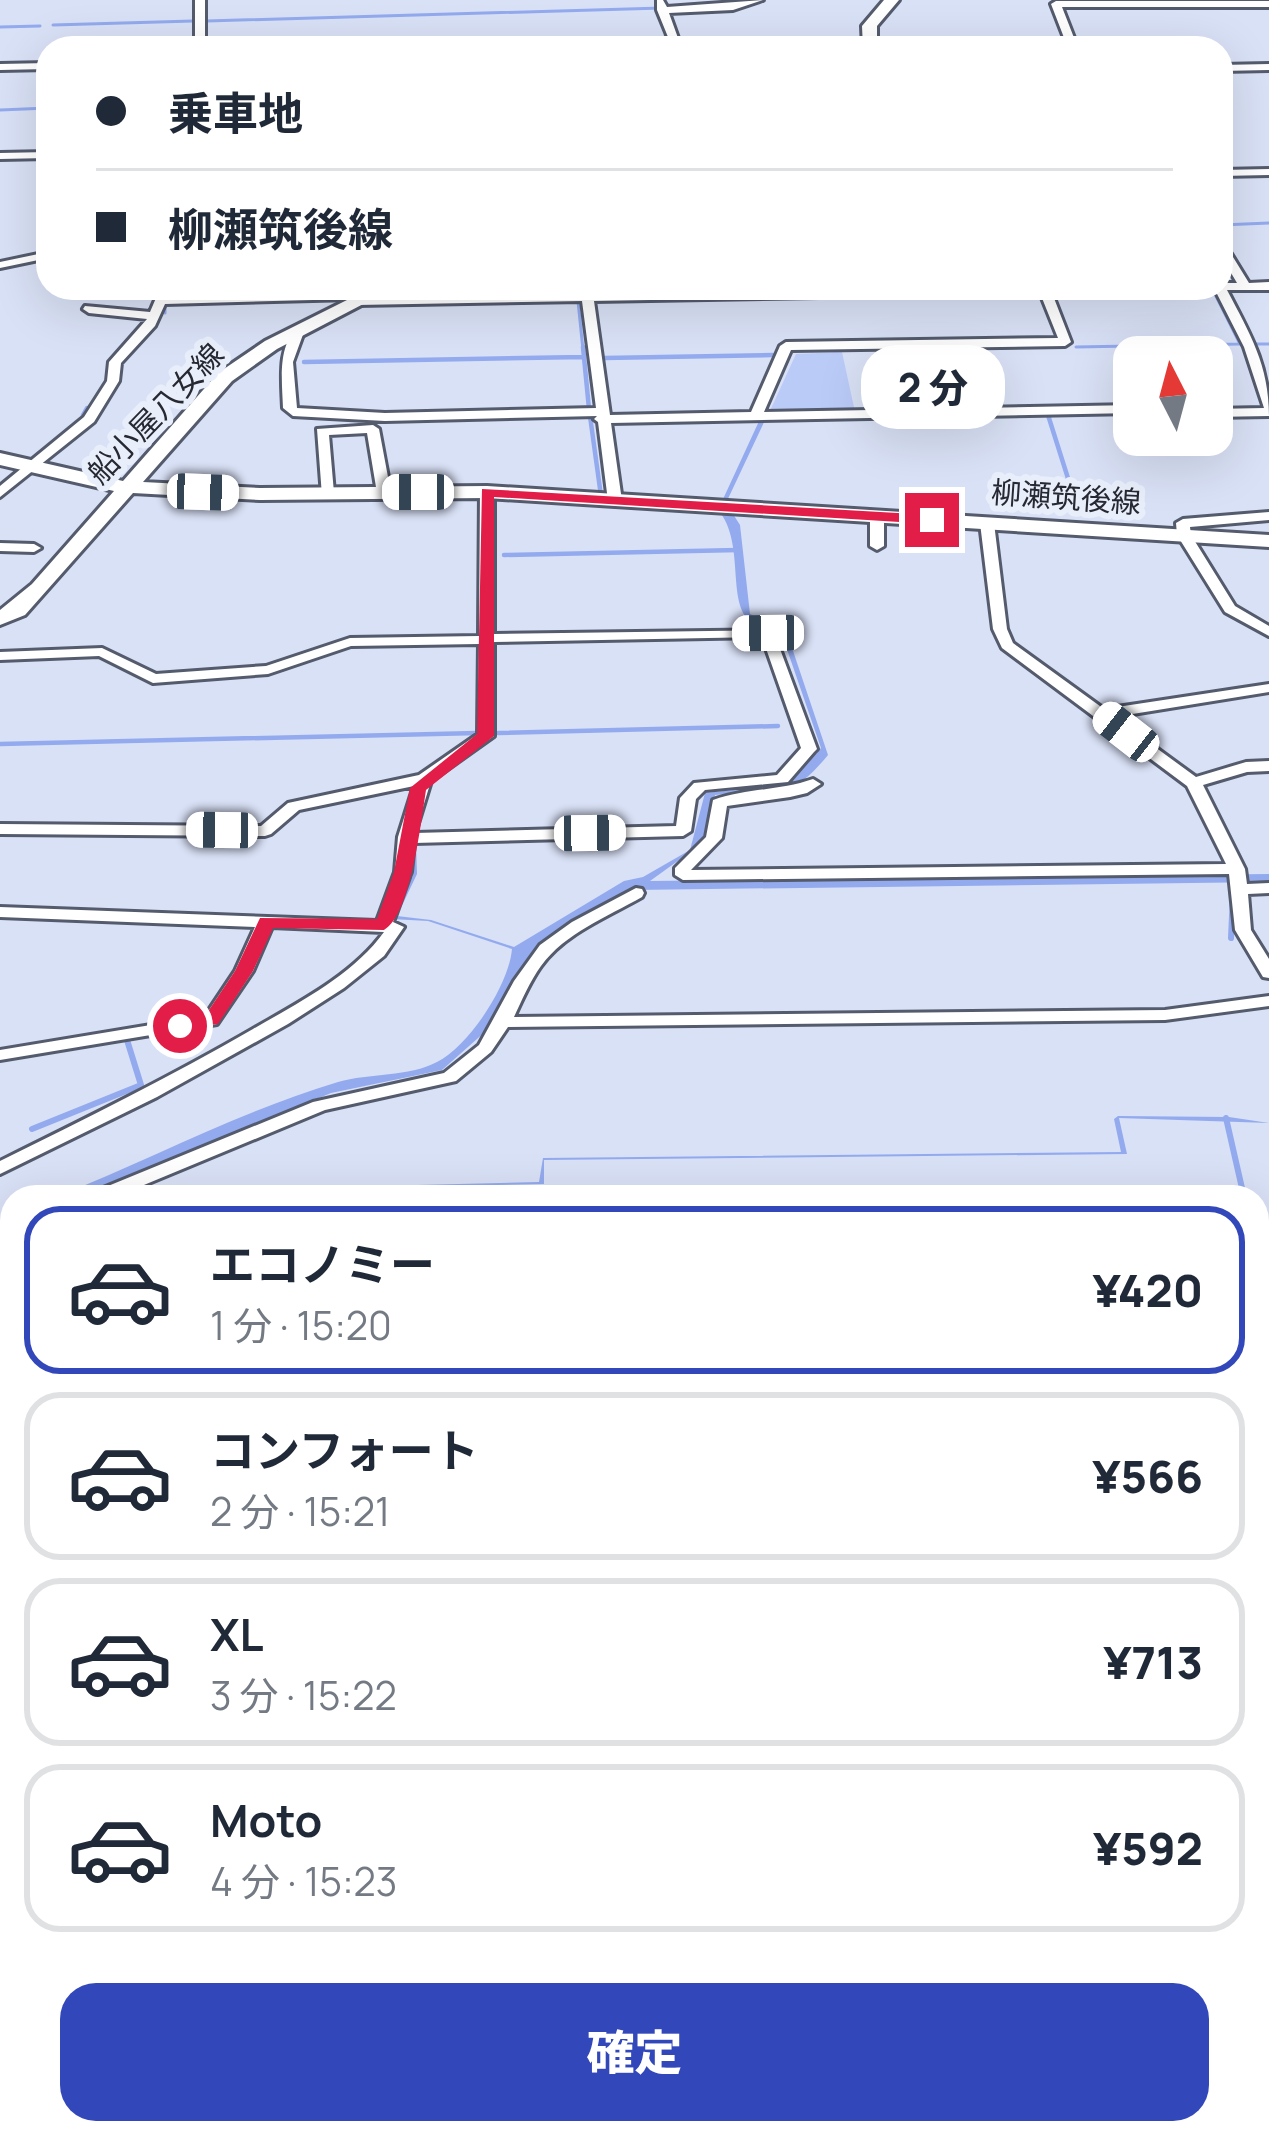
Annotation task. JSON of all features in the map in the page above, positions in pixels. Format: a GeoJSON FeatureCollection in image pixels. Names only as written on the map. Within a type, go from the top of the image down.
{"type":"FeatureCollection","features":[{"type":"Feature","properties":{"kind":"main road"},"geometry":{"type":"LineString","coordinates":[[866,36],[869,21],[892,0]]}},
{"type":"Feature","properties":{"kind":"main road","name":"船小屋八女線"},"geometry":{"type":"LineString","coordinates":[[0,619],[17,610],[38,588],[225,376],[299,329],[360,300]]}},
{"type":"Feature","properties":{"kind":"main road","name":"柳瀬筑後線"},"geometry":{"type":"LineString","coordinates":[[0,459],[125,487],[487,492],[877,516],[933,512],[987,523],[1269,541]]}},
{"type":"Feature","properties":{"kind":"street"},"geometry":{"type":"LineString","coordinates":[[200,0],[200,36]]}},
{"type":"Feature","properties":{"kind":"street"},"geometry":{"type":"LineString","coordinates":[[672,36],[661,5],[733,7],[758,0]]}},
{"type":"Feature","properties":{"kind":"street"},"geometry":{"type":"LineString","coordinates":[[1068,36],[1056,4],[1060,2],[1269,4]]}},
{"type":"Feature","properties":{"kind":"street"},"geometry":{"type":"LineString","coordinates":[[0,67],[36,66]]}},
{"type":"Feature","properties":{"kind":"street"},"geometry":{"type":"LineString","coordinates":[[1233,68],[1269,68]]}},
{"type":"Feature","properties":{"kind":"street"},"geometry":{"type":"LineString","coordinates":[[0,156],[36,155]]}},
{"type":"Feature","properties":{"kind":"street"},"geometry":{"type":"LineString","coordinates":[[1233,173],[1269,172]]}},
{"type":"Feature","properties":{"kind":"street"},"geometry":{"type":"LineString","coordinates":[[0,266],[36,258]]}},
{"type":"Feature","properties":{"kind":"street"},"geometry":{"type":"LineString","coordinates":[[1233,266],[1245,286]]}},
{"type":"Feature","properties":{"kind":"street"},"geometry":{"type":"LineString","coordinates":[[1233,286],[1269,286]]}},
{"type":"Feature","properties":{"kind":"street"},"geometry":{"type":"LineString","coordinates":[[0,493],[89,419],[91,404],[113,381],[115,362],[160,302],[169,300]]}},
{"type":"Feature","properties":{"kind":"street"},"geometry":{"type":"LineString","coordinates":[[587,300],[615,501]]}},
{"type":"Feature","properties":{"kind":"street"},"geometry":{"type":"LineString","coordinates":[[756,416],[786,346],[1065,341],[1047,300]]}},
{"type":"Feature","properties":{"kind":"street"},"geometry":{"type":"LineString","coordinates":[[1227,300],[1250,346],[1269,409],[1233,412]]}},
{"type":"Feature","properties":{"kind":"street"},"geometry":{"type":"LineString","coordinates":[[89,309],[153,316]]}},
{"type":"Feature","properties":{"kind":"street"},"geometry":{"type":"LineString","coordinates":[[299,329],[287,362],[293,412],[385,417],[756,416],[1113,409]]}},
{"type":"Feature","properties":{"kind":"street"},"geometry":{"type":"LineString","coordinates":[[327,493],[322,432],[373,429],[384,493]]}},
{"type":"Feature","properties":{"kind":"street"},"geometry":{"type":"LineString","coordinates":[[0,829],[265,831],[293,806],[424,779],[485,736],[487,492]]}},
{"type":"Feature","properties":{"kind":"street"},"geometry":{"type":"LineString","coordinates":[[877,516],[878,545]]}},
{"type":"Feature","properties":{"kind":"street"},"geometry":{"type":"LineString","coordinates":[[1269,516],[1183,523],[1184,536],[1230,609],[1269,632]]}},
{"type":"Feature","properties":{"kind":"street"},"geometry":{"type":"LineString","coordinates":[[987,523],[1000,628],[1007,645],[1194,783],[1237,869],[1243,889],[1244,930],[1269,973]]}},
{"type":"Feature","properties":{"kind":"street"},"geometry":{"type":"LineString","coordinates":[[0,547],[34,548]]}},
{"type":"Feature","properties":{"kind":"street"},"geometry":{"type":"LineString","coordinates":[[0,656],[102,652],[153,679],[268,670],[350,642],[768,633],[809,749],[782,779],[700,786],[688,798],[682,831],[406,838]]}},
{"type":"Feature","properties":{"kind":"street"},"geometry":{"type":"LineString","coordinates":[[1103,714],[1269,688]]}},
{"type":"Feature","properties":{"kind":"street"},"geometry":{"type":"LineString","coordinates":[[1194,783],[1246,767],[1269,766]]}},
{"type":"Feature","properties":{"kind":"street"},"geometry":{"type":"LineString","coordinates":[[384,924],[403,872],[406,838],[424,779]]}},
{"type":"Feature","properties":{"kind":"street"},"geometry":{"type":"LineString","coordinates":[[814,784],[793,794],[736,796],[719,802],[714,838],[681,871],[683,875],[1237,869]]}},
{"type":"Feature","properties":{"kind":"street"},"geometry":{"type":"LineString","coordinates":[[1243,889],[1269,887]]}},
{"type":"Feature","properties":{"kind":"street"},"geometry":{"type":"LineString","coordinates":[[127,1185],[320,1106],[450,1077],[477,1058],[505,1022],[548,947],[636,893]]}},
{"type":"Feature","properties":{"kind":"street"},"geometry":{"type":"LineString","coordinates":[[0,912],[396,927],[373,960],[217,1055],[0,1168]]}},
{"type":"Feature","properties":{"kind":"street"},"geometry":{"type":"LineString","coordinates":[[217,1055],[211,1020],[244,971],[266,922]]}},
{"type":"Feature","properties":{"kind":"street"},"geometry":{"type":"LineString","coordinates":[[505,1022],[1165,1015],[1269,1001]]}},
{"type":"Feature","properties":{"kind":"street"},"geometry":{"type":"LineString","coordinates":[[0,1055],[211,1020]]}},
{"type":"Feature","properties":{"kind":"shaded area"},"geometry":{"type":"Polygon","coordinates":[[[842,352],[855,412],[769,413],[796,354],[842,352]]]}},
{"type":"Feature","properties":{"kind":"shaded area"},"geometry":{"type":"Polygon","coordinates":[[[760,419],[765,420],[726,503],[740,525],[750,614],[786,630],[828,755],[801,782],[778,792],[715,795],[704,842],[650,881],[1269,874],[1269,882],[634,890],[544,943],[486,1031],[442,1070],[331,1093],[110,1185],[84,1185],[302,1094],[350,1079],[426,1067],[462,1043],[504,980],[512,949],[428,921],[391,919],[413,876],[416,843],[417,874],[397,916],[431,920],[514,947],[624,881],[643,877],[690,850],[705,793],[789,784],[821,748],[781,632],[754,624],[745,616],[732,539],[718,510],[760,419]]]}},
{"type":"Feature","properties":{"kind":"shaded area"},"geometry":{"type":"Polygon","coordinates":[[[1118,1116],[1229,1117],[1269,1123],[1119,1118],[1127,1154],[544,1160],[544,1184],[415,1185],[539,1182],[543,1158],[1121,1152],[1114,1119],[1118,1116]]]}},
{"type":"Feature","properties":{"kind":"waterway"},"geometry":{"type":"LineString","coordinates":[[207,21],[662,8]]}},
{"type":"Feature","properties":{"kind":"waterway"},"geometry":{"type":"LineString","coordinates":[[53,25],[193,21]]}},
{"type":"Feature","properties":{"kind":"waterway"},"geometry":{"type":"LineString","coordinates":[[0,27],[40,26]]}},
{"type":"Feature","properties":{"kind":"waterway"},"geometry":{"type":"LineString","coordinates":[[0,110],[36,108]]}},
{"type":"Feature","properties":{"kind":"waterway"},"geometry":{"type":"LineString","coordinates":[[1233,224],[1269,223]]}},
{"type":"Feature","properties":{"kind":"waterway"},"geometry":{"type":"LineString","coordinates":[[1076,347],[1240,344],[1218,300]]}},
{"type":"Feature","properties":{"kind":"waterway"},"geometry":{"type":"LineString","coordinates":[[578,301],[583,350]]}},
{"type":"Feature","properties":{"kind":"waterway"},"geometry":{"type":"LineString","coordinates":[[165,305],[165,313]]}},
{"type":"Feature","properties":{"kind":"waterway"},"geometry":{"type":"LineString","coordinates":[[1256,344],[1269,344]]}},
{"type":"Feature","properties":{"kind":"waterway"},"geometry":{"type":"LineString","coordinates":[[583,347],[589,409]]}},
{"type":"Feature","properties":{"kind":"waterway"},"geometry":{"type":"LineString","coordinates":[[604,358],[773,355]]}},
{"type":"Feature","properties":{"kind":"waterway"},"geometry":{"type":"LineString","coordinates":[[304,362],[583,357]]}},
{"type":"Feature","properties":{"kind":"waterway"},"geometry":{"type":"LineString","coordinates":[[83,415],[87,408]]}},
{"type":"Feature","properties":{"kind":"waterway"},"geometry":{"type":"LineString","coordinates":[[1078,414],[1113,413]]}},
{"type":"Feature","properties":{"kind":"waterway"},"geometry":{"type":"LineString","coordinates":[[1052,415],[1048,415],[1078,510]]}},
{"type":"Feature","properties":{"kind":"waterway"},"geometry":{"type":"LineString","coordinates":[[590,416],[601,496]]}},
{"type":"Feature","properties":{"kind":"waterway"},"geometry":{"type":"LineString","coordinates":[[504,555],[738,550]]}},
{"type":"Feature","properties":{"kind":"waterway"},"geometry":{"type":"LineString","coordinates":[[498,733],[778,726]]}},
{"type":"Feature","properties":{"kind":"waterway"},"geometry":{"type":"LineString","coordinates":[[0,744],[478,733]]}},
{"type":"Feature","properties":{"kind":"waterway"},"geometry":{"type":"LineString","coordinates":[[1231,938],[1233,894]]}},
{"type":"Feature","properties":{"kind":"waterway"},"geometry":{"type":"LineString","coordinates":[[32,1129],[141,1085],[127,1040]]}},
{"type":"Feature","properties":{"kind":"waterway"},"geometry":{"type":"LineString","coordinates":[[1226,1118],[1241,1185]]}},
{"type":"Feature","properties":{"kind":"route"},"geometry":{"type":"LineString","coordinates":[[180,1026],[211,1020],[244,971],[266,922],[384,924],[403,872],[418,788],[485,736],[487,492],[932,520]]}}]}
